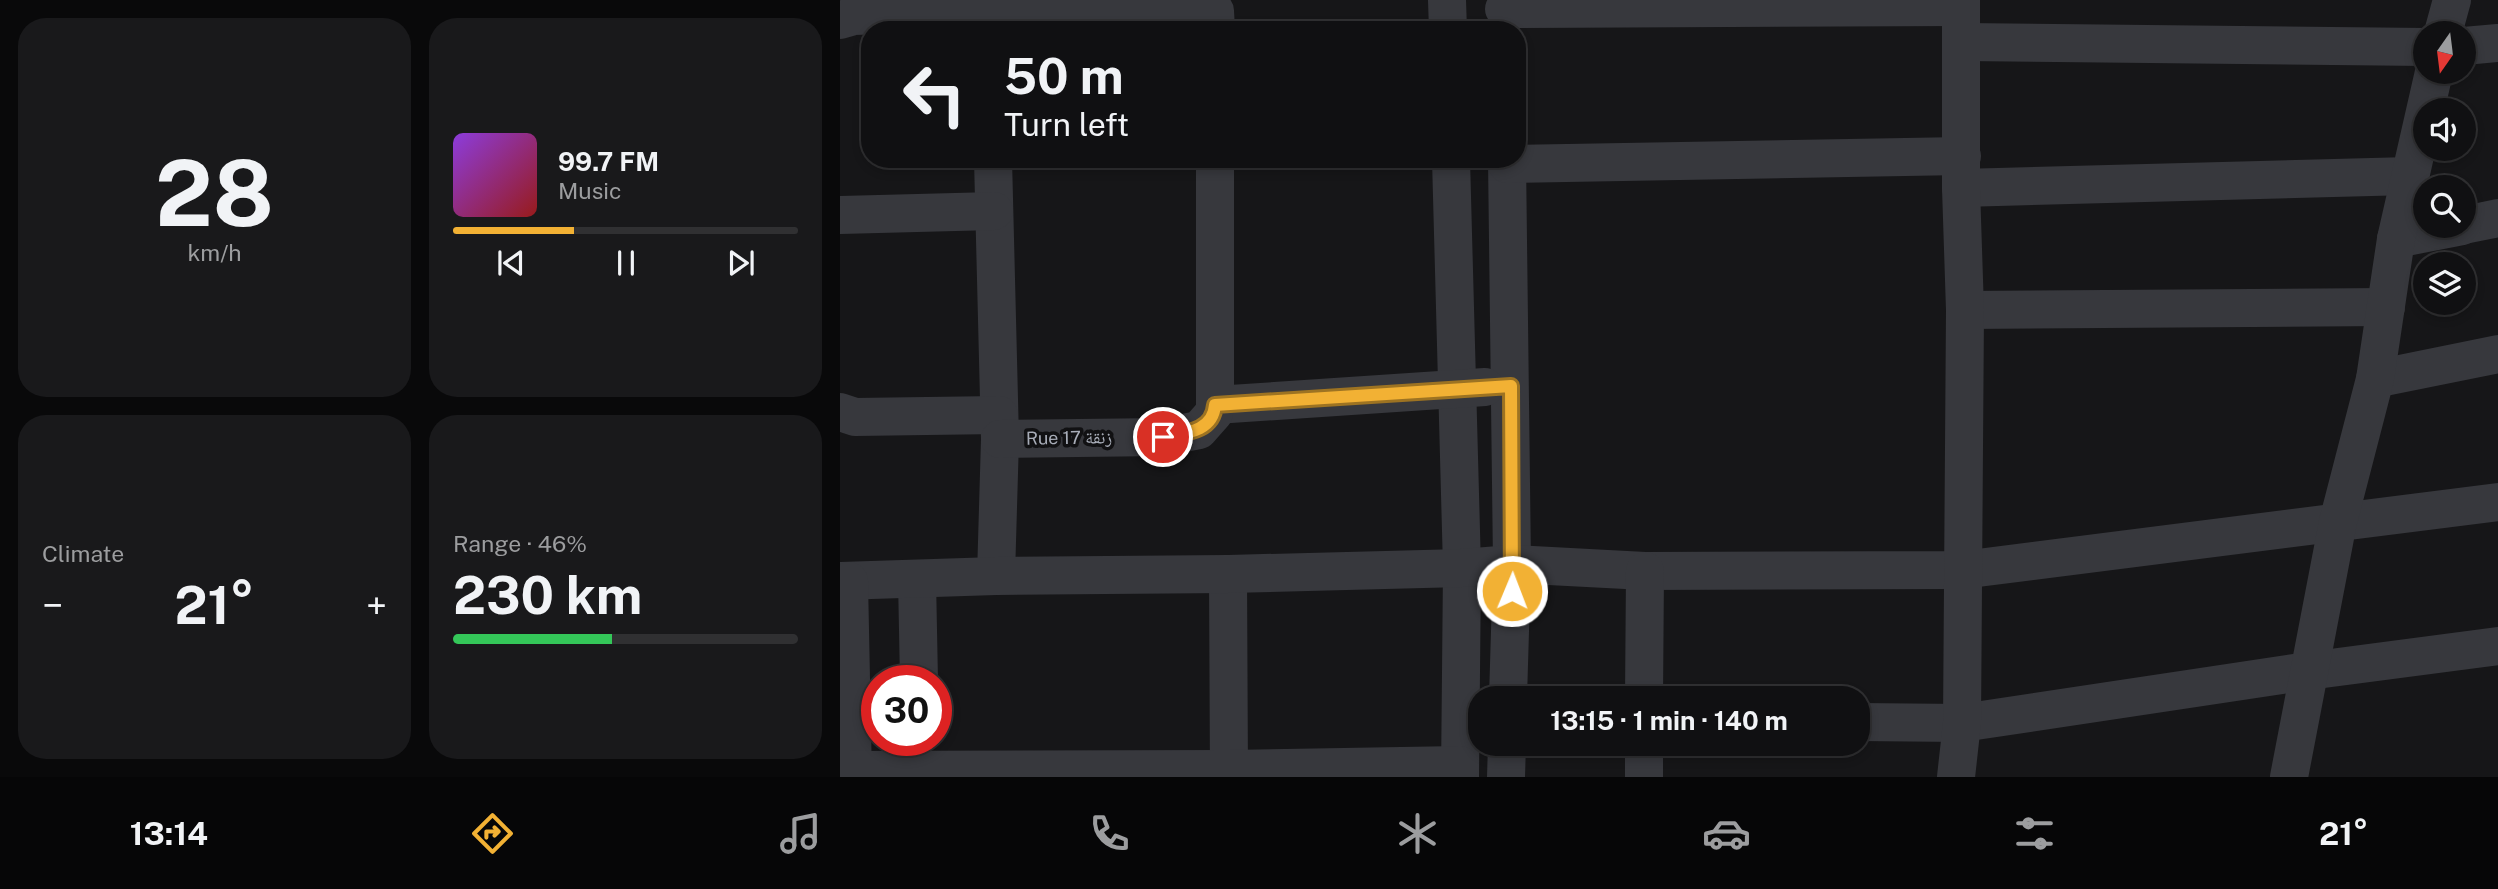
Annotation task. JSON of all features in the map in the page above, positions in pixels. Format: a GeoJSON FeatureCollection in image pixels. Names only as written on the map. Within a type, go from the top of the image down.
{"type":"FeatureCollection","features":[{"type":"Feature","properties":{"kind":"street"},"geometry":{"type":"LineString","coordinates":[[1447,0],[1448,21]]}},
{"type":"Feature","properties":{"kind":"street"},"geometry":{"type":"LineString","coordinates":[[2446,21],[2452,0]]}},
{"type":"Feature","properties":{"kind":"street"},"geometry":{"type":"LineString","coordinates":[[840,20],[854,16],[990,14],[1199,5],[1209,6],[1215,11],[1216,21]]}},
{"type":"Feature","properties":{"kind":"street"},"geometry":{"type":"LineString","coordinates":[[1503,13],[1962,17],[2413,46]]}},
{"type":"Feature","properties":{"kind":"street"},"geometry":{"type":"LineString","coordinates":[[1956,777],[1962,723],[1965,310],[1962,17]]}},
{"type":"Feature","properties":{"kind":"street"},"geometry":{"type":"LineString","coordinates":[[2476,45],[2498,43]]}},
{"type":"Feature","properties":{"kind":"street"},"geometry":{"type":"LineString","coordinates":[[2289,777],[2338,522],[2375,379],[2396,239],[2431,84]]}},
{"type":"Feature","properties":{"kind":"street"},"geometry":{"type":"LineString","coordinates":[[1526,162],[1962,172],[2410,176]]}},
{"type":"Feature","properties":{"kind":"street"},"geometry":{"type":"LineString","coordinates":[[993,168],[999,427],[996,576]]}},
{"type":"Feature","properties":{"kind":"street"},"geometry":{"type":"LineString","coordinates":[[1214,409],[1215,168]]}},
{"type":"Feature","properties":{"kind":"street"},"geometry":{"type":"LineString","coordinates":[[1451,168],[1462,568],[1460,771],[1229,773],[920,763],[849,773],[845,581],[996,576],[1228,574],[1462,568],[1512,564],[1645,571],[1962,570],[2498,502]]}},
{"type":"Feature","properties":{"kind":"street"},"geometry":{"type":"LineString","coordinates":[[1507,168],[1512,564],[1508,686]]}},
{"type":"Feature","properties":{"kind":"street"},"geometry":{"type":"LineString","coordinates":[[840,215],[993,211]]}},
{"type":"Feature","properties":{"kind":"street"},"geometry":{"type":"LineString","coordinates":[[2476,222],[2498,218]]}},
{"type":"Feature","properties":{"kind":"street"},"geometry":{"type":"LineString","coordinates":[[2396,239],[2413,235]]}},
{"type":"Feature","properties":{"kind":"street"},"geometry":{"type":"LineString","coordinates":[[1965,310],[2386,307]]}},
{"type":"Feature","properties":{"kind":"street"},"geometry":{"type":"LineString","coordinates":[[2375,379],[2498,354]]}},
{"type":"Feature","properties":{"kind":"street","name":"Rue 17 زنقة"},"geometry":{"type":"LineString","coordinates":[[840,412],[855,417],[1163,437],[1199,430],[1214,409],[1511,386]]}},
{"type":"Feature","properties":{"kind":"street"},"geometry":{"type":"LineString","coordinates":[[1644,686],[1645,571]]}},
{"type":"Feature","properties":{"kind":"street"},"geometry":{"type":"LineString","coordinates":[[1228,574],[1229,773]]}},
{"type":"Feature","properties":{"kind":"street"},"geometry":{"type":"LineString","coordinates":[[917,579],[919,665]]}},
{"type":"Feature","properties":{"kind":"street"},"geometry":{"type":"LineString","coordinates":[[1870,722],[1962,723],[2308,671],[2498,646]]}},
{"type":"Feature","properties":{"kind":"street"},"geometry":{"type":"LineString","coordinates":[[1506,777],[1507,756]]}},
{"type":"Feature","properties":{"kind":"street"},"geometry":{"type":"LineString","coordinates":[[1644,756],[1644,777]]}},
{"type":"Feature","properties":{"kind":"route"},"geometry":{"type":"LineString","coordinates":[[1163,437],[1199,430],[1214,414],[1215,405],[1511,386],[1512,591]]}}]}
